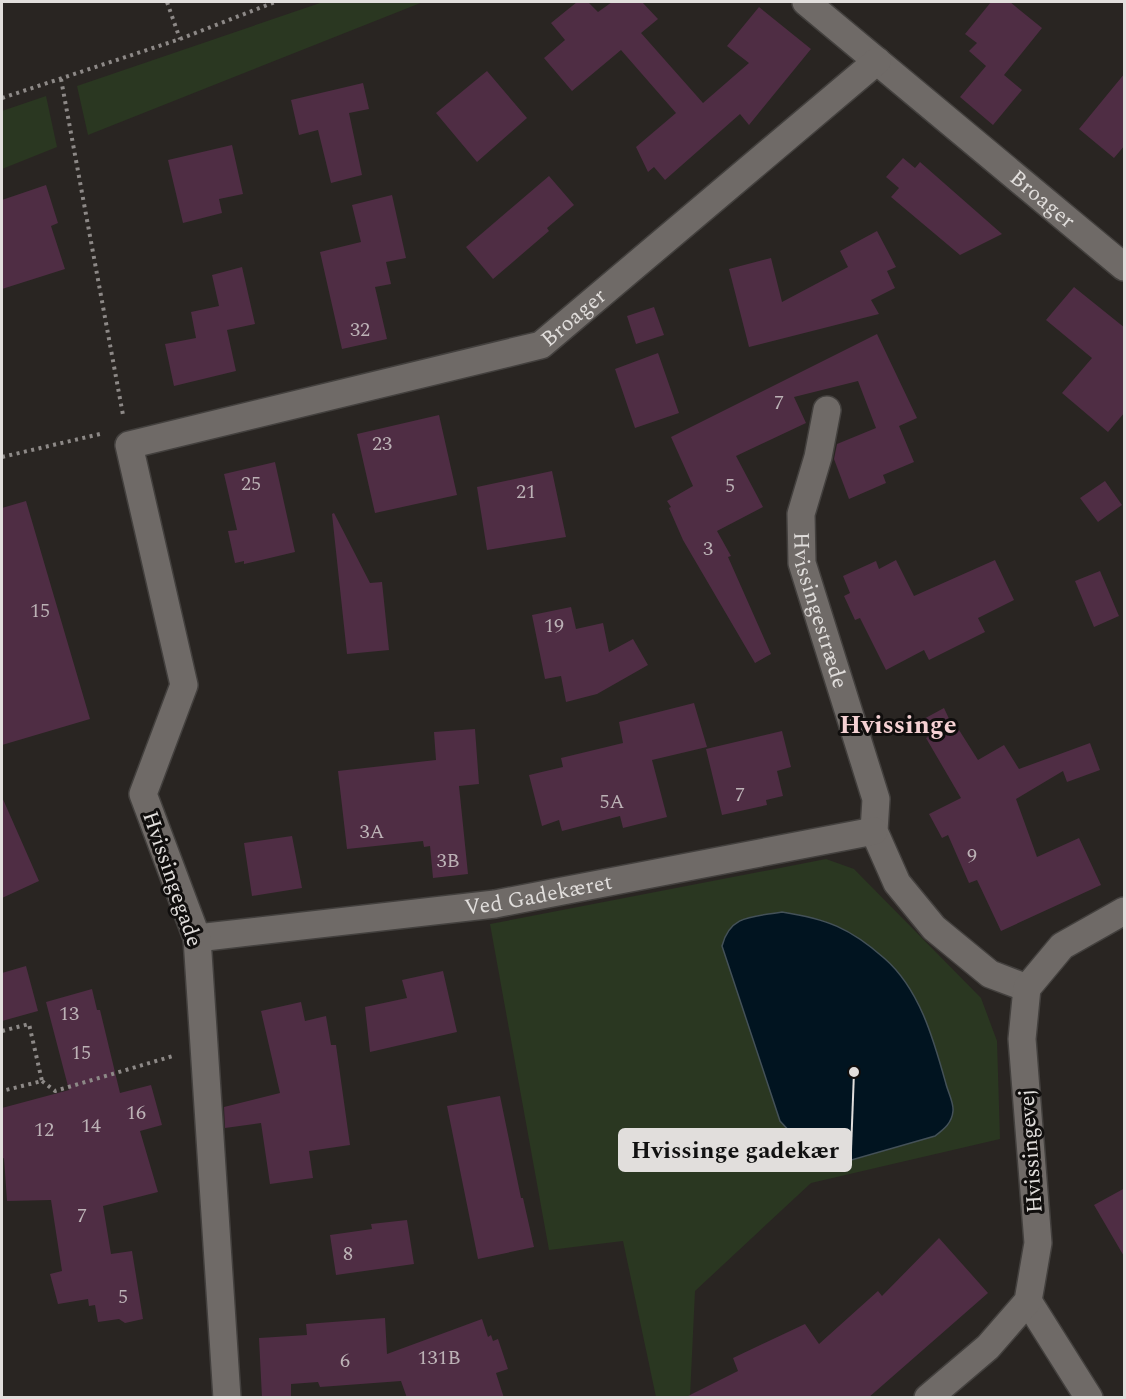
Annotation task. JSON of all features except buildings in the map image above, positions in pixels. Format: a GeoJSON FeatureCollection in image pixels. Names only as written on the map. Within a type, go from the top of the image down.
{"type":"FeatureCollection","features":[{"type":"Feature","properties":{"kind":"street","name":"Broager"},"geometry":{"type":"LineString","coordinates":[[806,2],[1125,267]]}},
{"type":"Feature","properties":{"kind":"street","name":"Broager"},"geometry":{"type":"LineString","coordinates":[[129,445],[541,345],[877,61]]}},
{"type":"Feature","properties":{"kind":"street","name":"Hvissingestræde"},"geometry":{"type":"LineString","coordinates":[[827,410],[818,457],[801,514],[802,563],[876,799],[874,831],[897,883],[934,927],[990,974],[1027,988]]}},
{"type":"Feature","properties":{"kind":"street","name":"Hvissingegade"},"geometry":{"type":"LineString","coordinates":[[129,445],[184,685],[143,794],[197,938],[227,1398]]}},
{"type":"Feature","properties":{"kind":"street","name":"Ved Gadekæret"},"geometry":{"type":"LineString","coordinates":[[197,938],[495,904],[874,831]]}},
{"type":"Feature","properties":{"kind":"street"},"geometry":{"type":"LineString","coordinates":[[1027,988],[1062,946],[1125,911]]}},
{"type":"Feature","properties":{"kind":"street","name":"Hvissingevej"},"geometry":{"type":"LineString","coordinates":[[1027,988],[1022,1039],[1038,1243],[1028,1301]]}},
{"type":"Feature","properties":{"kind":"street"},"geometry":{"type":"LineString","coordinates":[[928,1398],[988,1347],[1028,1301],[1089,1398]]}},
{"type":"Feature","properties":{"kind":"path"},"geometry":{"type":"LineString","coordinates":[[167,2],[180,39]]}},
{"type":"Feature","properties":{"kind":"path"},"geometry":{"type":"LineString","coordinates":[[2,98],[180,39],[275,2]]}},
{"type":"Feature","properties":{"kind":"path"},"geometry":{"type":"LineString","coordinates":[[61,79],[129,445]]}},
{"type":"Feature","properties":{"kind":"path"},"geometry":{"type":"LineString","coordinates":[[2,457],[111,431],[129,445]]}},
{"type":"Feature","properties":{"kind":"path"},"geometry":{"type":"LineString","coordinates":[[2,1031],[30,1024],[42,1081],[55,1091],[205,1047]]}},
{"type":"Feature","properties":{"kind":"path"},"geometry":{"type":"LineString","coordinates":[[2,1091],[42,1081]]}},
{"type":"Feature","properties":{"kind":"green space"},"geometry":{"type":"Polygon","coordinates":[[[323,2],[423,2],[88,135],[77,86],[323,2]]]}},
{"type":"Feature","properties":{"kind":"green space"},"geometry":{"type":"Polygon","coordinates":[[[46,96],[57,147],[2,169],[2,111],[46,96]]]}},
{"type":"Feature","properties":{"kind":"green space"},"geometry":{"type":"Polygon","coordinates":[[[826,859],[854,869],[981,998],[997,1041],[1000,1139],[811,1183],[695,1291],[690,1397],[656,1397],[623,1241],[549,1250],[490,924],[826,859]]]}},
{"type":"Feature","properties":{"kind":"water"},"geometry":{"type":"Polygon","coordinates":[[[782,912],[812,918],[849,932],[884,958],[907,985],[931,1033],[953,1105],[949,1122],[935,1136],[834,1165],[806,1149],[780,1121],[722,946],[731,928],[737,922],[782,912]]]}},
{"type":"Feature","properties":{"kind":"place","name":"Hvissinge gadekær"},"geometry":{"type":"Point","coordinates":[854,1072]}},
{"type":"Feature","properties":{"kind":"district","name":"Hvissinge"},"geometry":{"type":"Point","coordinates":[898,725]}}]}
